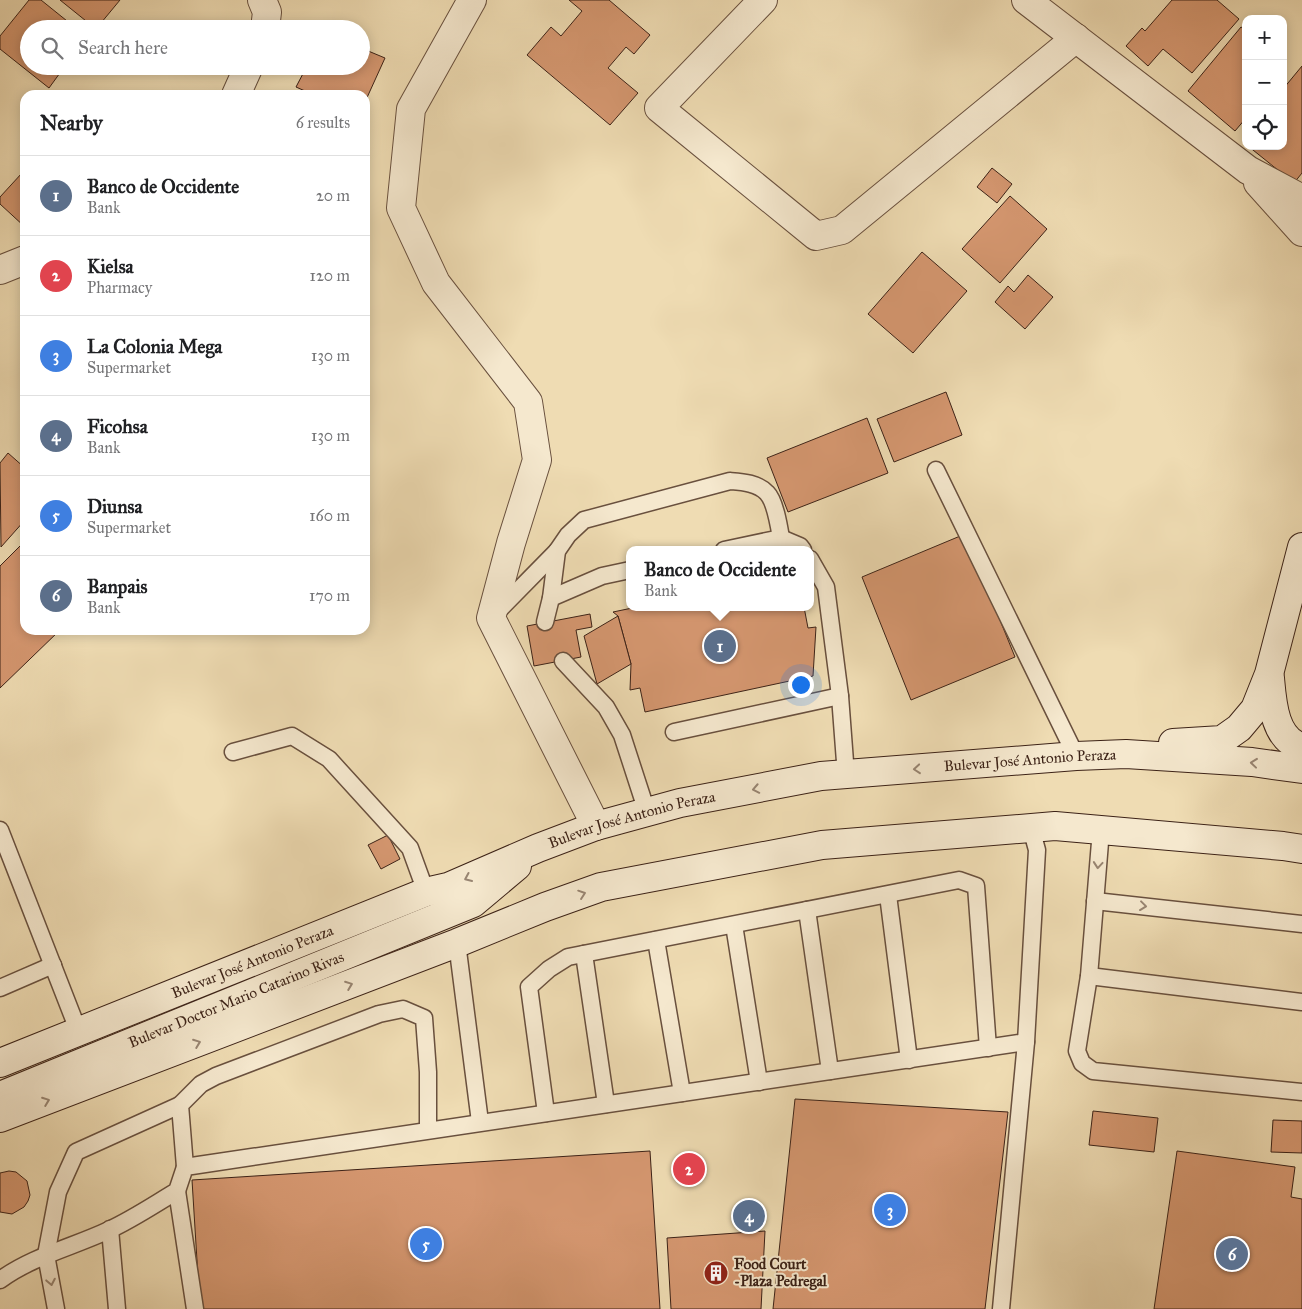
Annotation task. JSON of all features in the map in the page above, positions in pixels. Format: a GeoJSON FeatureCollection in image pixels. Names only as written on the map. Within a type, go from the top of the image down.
{"type":"FeatureCollection","features":[{"type":"Feature","properties":{"kind":"main road"},"geometry":{"type":"LineString","coordinates":[[262,0],[267,12],[266,20]]}},
{"type":"Feature","properties":{"kind":"main road"},"geometry":{"type":"LineString","coordinates":[[472,0],[411,110],[402,208],[436,283],[528,402],[537,460],[511,543],[491,618],[596,826]]}},
{"type":"Feature","properties":{"kind":"main road"},"geometry":{"type":"LineString","coordinates":[[763,0],[659,108],[816,236],[842,230],[1076,38]]}},
{"type":"Feature","properties":{"kind":"main road"},"geometry":{"type":"LineString","coordinates":[[1026,0],[1248,170],[1302,199]]}},
{"type":"Feature","properties":{"kind":"main road"},"geometry":{"type":"LineString","coordinates":[[238,90],[245,75]]}},
{"type":"Feature","properties":{"kind":"main road"},"geometry":{"type":"LineString","coordinates":[[1248,170],[1302,232]]}},
{"type":"Feature","properties":{"kind":"main road"},"geometry":{"type":"LineString","coordinates":[[0,270],[20,262]]}},
{"type":"Feature","properties":{"kind":"main road"},"geometry":{"type":"LineString","coordinates":[[1126,754],[1160,743],[1222,740],[1239,728],[1255,709],[1269,674],[1302,547]]}},
{"type":"Feature","properties":{"kind":"main road"},"geometry":{"type":"LineString","coordinates":[[1269,674],[1273,710],[1280,728],[1295,745],[1302,747]]}},
{"type":"Feature","properties":{"kind":"main road","name":"Bulevar José Antonio Peraza"},"geometry":{"type":"LineString","coordinates":[[0,1063],[78,1030],[426,892],[448,887],[538,848],[596,826],[680,803],[821,776],[1076,756],[1126,754],[1252,762],[1302,769]]}},
{"type":"Feature","properties":{"kind":"main road"},"geometry":{"type":"LineString","coordinates":[[0,1118],[457,943],[545,907],[601,888],[822,845],[1055,826],[1302,849]]}},
{"type":"Feature","properties":{"kind":"main road"},"geometry":{"type":"LineString","coordinates":[[473,904],[538,848]]}},
{"type":"Feature","properties":{"kind":"main road"},"geometry":{"type":"LineString","coordinates":[[473,904],[545,907]]}},
{"type":"Feature","properties":{"kind":"main road","name":"Bulevar Doctor Mario Catarino Rivas"},"geometry":{"type":"LineString","coordinates":[[0,1096],[473,904]]}},
{"type":"Feature","properties":{"kind":"lane"},"geometry":{"type":"LineString","coordinates":[[936,470],[1076,756]]}},
{"type":"Feature","properties":{"kind":"lane"},"geometry":{"type":"LineString","coordinates":[[491,618],[557,551],[568,534],[584,520],[730,481],[749,482],[767,493],[778,518],[781,538]]}},
{"type":"Feature","properties":{"kind":"lane"},"geometry":{"type":"LineString","coordinates":[[743,546],[781,538],[800,546]]}},
{"type":"Feature","properties":{"kind":"lane"},"geometry":{"type":"LineString","coordinates":[[545,622],[551,598],[557,551]]}},
{"type":"Feature","properties":{"kind":"lane"},"geometry":{"type":"LineString","coordinates":[[814,566],[826,587],[840,696],[846,775]]}},
{"type":"Feature","properties":{"kind":"lane"},"geometry":{"type":"LineString","coordinates":[[551,598],[602,576],[626,571]]}},
{"type":"Feature","properties":{"kind":"lane"},"geometry":{"type":"LineString","coordinates":[[563,660],[606,707],[622,735],[647,812]]}},
{"type":"Feature","properties":{"kind":"lane"},"geometry":{"type":"LineString","coordinates":[[674,732],[840,696]]}},
{"type":"Feature","properties":{"kind":"lane"},"geometry":{"type":"LineString","coordinates":[[233,752],[292,736],[329,758],[410,848],[426,892]]}},
{"type":"Feature","properties":{"kind":"lane"},"geometry":{"type":"LineString","coordinates":[[1001,1309],[1026,1042],[1037,850],[1031,828]]}},
{"type":"Feature","properties":{"kind":"lane"},"geometry":{"type":"LineString","coordinates":[[0,830],[78,1030]]}},
{"type":"Feature","properties":{"kind":"lane"},"geometry":{"type":"LineString","coordinates":[[1101,830],[1089,976],[1077,1052],[1082,1063],[1093,1071],[1302,1092]]}},
{"type":"Feature","properties":{"kind":"lane"},"geometry":{"type":"LineString","coordinates":[[546,1113],[529,987],[549,969],[568,957],[959,880],[976,886],[988,1048]]}},
{"type":"Feature","properties":{"kind":"lane"},"geometry":{"type":"LineString","coordinates":[[888,895],[909,1060]]}},
{"type":"Feature","properties":{"kind":"lane"},"geometry":{"type":"LineString","coordinates":[[1095,900],[1302,924]]}},
{"type":"Feature","properties":{"kind":"lane"},"geometry":{"type":"LineString","coordinates":[[807,910],[830,1071]]}},
{"type":"Feature","properties":{"kind":"lane"},"geometry":{"type":"LineString","coordinates":[[734,924],[759,1082]]}},
{"type":"Feature","properties":{"kind":"lane"},"geometry":{"type":"LineString","coordinates":[[656,940],[682,1093]]}},
{"type":"Feature","properties":{"kind":"lane"},"geometry":{"type":"LineString","coordinates":[[457,943],[480,1122]]}},
{"type":"Feature","properties":{"kind":"lane"},"geometry":{"type":"LineString","coordinates":[[584,954],[606,1104]]}},
{"type":"Feature","properties":{"kind":"lane"},"geometry":{"type":"LineString","coordinates":[[0,988],[53,965]]}},
{"type":"Feature","properties":{"kind":"lane"},"geometry":{"type":"LineString","coordinates":[[1089,976],[1302,1002]]}},
{"type":"Feature","properties":{"kind":"lane"},"geometry":{"type":"LineString","coordinates":[[56,1309],[46,1255],[58,1192],[76,1152],[180,1105],[201,1084],[216,1076],[379,1014],[403,1009],[424,1018],[428,1072],[428,1130]]}},
{"type":"Feature","properties":{"kind":"lane"},"geometry":{"type":"LineString","coordinates":[[185,1167],[1026,1042]]}},
{"type":"Feature","properties":{"kind":"lane"},"geometry":{"type":"LineString","coordinates":[[180,1105],[185,1167],[177,1191],[194,1309]]}},
{"type":"Feature","properties":{"kind":"lane"},"geometry":{"type":"LineString","coordinates":[[0,1280],[11,1272],[46,1255],[110,1229],[177,1191]]}},
{"type":"Feature","properties":{"kind":"lane"},"geometry":{"type":"LineString","coordinates":[[110,1229],[117,1309]]}},
{"type":"Feature","properties":{"kind":"building"},"geometry":{"type":"Polygon","coordinates":[[[29,0],[41,0],[66,20],[20,20],[20,65],[0,49],[0,36],[29,0]]]}},
{"type":"Feature","properties":{"kind":"building"},"geometry":{"type":"Polygon","coordinates":[[[60,0],[120,0],[103,20],[85,20],[60,0]]]}},
{"type":"Feature","properties":{"kind":"building"},"geometry":{"type":"Polygon","coordinates":[[[569,0],[609,0],[650,35],[634,54],[626,47],[608,68],[638,93],[610,125],[527,55],[551,27],[561,36],[582,11],[569,0]]]}},
{"type":"Feature","properties":{"kind":"building"},"geometry":{"type":"Polygon","coordinates":[[[1172,0],[1217,0],[1239,19],[1192,73],[1163,49],[1148,66],[1126,46],[1142,28],[1145,31],[1172,0]]]}},
{"type":"Feature","properties":{"kind":"building"},"geometry":{"type":"Polygon","coordinates":[[[1242,28],[1242,123],[1235,131],[1188,91],[1242,28]]]}},
{"type":"Feature","properties":{"kind":"building"},"geometry":{"type":"Polygon","coordinates":[[[370,52],[385,58],[370,91],[303,90],[296,87],[302,75],[370,75],[370,52]]]}},
{"type":"Feature","properties":{"kind":"building"},"geometry":{"type":"Polygon","coordinates":[[[1302,66],[1302,173],[1294,183],[1253,150],[1287,150],[1287,84],[1302,66]]]}},
{"type":"Feature","properties":{"kind":"building"},"geometry":{"type":"Polygon","coordinates":[[[33,75],[58,75],[49,88],[33,75]]]}},
{"type":"Feature","properties":{"kind":"building"},"geometry":{"type":"Polygon","coordinates":[[[992,168],[1012,184],[997,203],[977,187],[992,168]]]}},
{"type":"Feature","properties":{"kind":"building"},"geometry":{"type":"Polygon","coordinates":[[[20,175],[20,222],[0,204],[0,197],[20,175]]]}},
{"type":"Feature","properties":{"kind":"building"},"geometry":{"type":"Polygon","coordinates":[[[1010,196],[1047,229],[1000,283],[962,249],[1010,196]]]}},
{"type":"Feature","properties":{"kind":"building"},"geometry":{"type":"Polygon","coordinates":[[[922,252],[967,291],[913,353],[868,314],[922,252]]]}},
{"type":"Feature","properties":{"kind":"building"},"geometry":{"type":"Polygon","coordinates":[[[1028,275],[1053,297],[1025,329],[995,302],[1008,286],[1014,292],[1028,275]]]}},
{"type":"Feature","properties":{"kind":"building"},"geometry":{"type":"Polygon","coordinates":[[[946,392],[962,435],[894,462],[877,419],[946,392]]]}},
{"type":"Feature","properties":{"kind":"building"},"geometry":{"type":"Polygon","coordinates":[[[867,418],[888,473],[788,512],[767,458],[867,418]]]}},
{"type":"Feature","properties":{"kind":"building"},"geometry":{"type":"Polygon","coordinates":[[[8,453],[20,464],[20,526],[1,547],[0,463],[8,453]]]}},
{"type":"Feature","properties":{"kind":"building"},"geometry":{"type":"Polygon","coordinates":[[[965,534],[1015,657],[911,700],[862,577],[965,534]]]}},
{"type":"Feature","properties":{"kind":"building"},"geometry":{"type":"Polygon","coordinates":[[[20,546],[20,635],[55,635],[0,688],[0,566],[20,546]]]}},
{"type":"Feature","properties":{"kind":"building"},"geometry":{"type":"Polygon","coordinates":[[[626,609],[626,611],[805,611],[808,628],[816,627],[813,676],[645,712],[640,688],[630,690],[631,664],[618,616],[613,612],[626,609]]]}},
{"type":"Feature","properties":{"kind":"building"},"geometry":{"type":"Polygon","coordinates":[[[590,614],[592,627],[576,630],[581,657],[534,666],[527,626],[590,614]]]}},
{"type":"Feature","properties":{"kind":"building"},"geometry":{"type":"Polygon","coordinates":[[[618,616],[631,664],[597,684],[584,636],[618,616]]]}},
{"type":"Feature","properties":{"kind":"building"},"geometry":{"type":"Polygon","coordinates":[[[388,835],[400,859],[381,869],[368,845],[388,835]]]}},
{"type":"Feature","properties":{"kind":"building"},"geometry":{"type":"Polygon","coordinates":[[[795,1099],[1008,1112],[985,1309],[773,1309],[795,1099]]]}},
{"type":"Feature","properties":{"kind":"building"},"geometry":{"type":"Polygon","coordinates":[[[1093,1111],[1158,1118],[1154,1152],[1089,1145],[1093,1111]]]}},
{"type":"Feature","properties":{"kind":"building"},"geometry":{"type":"Polygon","coordinates":[[[1273,1120],[1302,1121],[1302,1153],[1271,1152],[1273,1120]]]}},
{"type":"Feature","properties":{"kind":"building"},"geometry":{"type":"Polygon","coordinates":[[[650,1151],[660,1309],[200,1309],[192,1180],[650,1151]]]}},
{"type":"Feature","properties":{"kind":"building"},"geometry":{"type":"Polygon","coordinates":[[[1177,1151],[1295,1167],[1291,1197],[1302,1199],[1302,1309],[1154,1309],[1177,1151]]]}},
{"type":"Feature","properties":{"kind":"building"},"geometry":{"type":"Polygon","coordinates":[[[16,1172],[27,1181],[30,1195],[24,1207],[12,1214],[0,1212],[0,1173],[16,1172]]]}},
{"type":"Feature","properties":{"kind":"building","name":"Food Court -Plaza Pedregal"},"geometry":{"type":"Polygon","coordinates":[[[765,1231],[761,1309],[671,1309],[667,1238],[765,1231]]]}},
{"type":"Feature","properties":{"kind":"place","name":"Banco de Occidente"},"geometry":{"type":"Point","coordinates":[720,646]}},
{"type":"Feature","properties":{"kind":"place","name":"Kielsa"},"geometry":{"type":"Point","coordinates":[689,1169]}},
{"type":"Feature","properties":{"kind":"place","name":"La Colonia Mega"},"geometry":{"type":"Point","coordinates":[890,1210]}},
{"type":"Feature","properties":{"kind":"place","name":"Ficohsa"},"geometry":{"type":"Point","coordinates":[749,1216]}},
{"type":"Feature","properties":{"kind":"place","name":"Diunsa"},"geometry":{"type":"Point","coordinates":[426,1244]}},
{"type":"Feature","properties":{"kind":"place","name":"Banpais"},"geometry":{"type":"Point","coordinates":[1232,1254]}},
{"type":"Feature","properties":{"kind":"place","name":"Food Court -Plaza Pedregal"},"geometry":{"type":"Point","coordinates":[716,1273]}}]}
